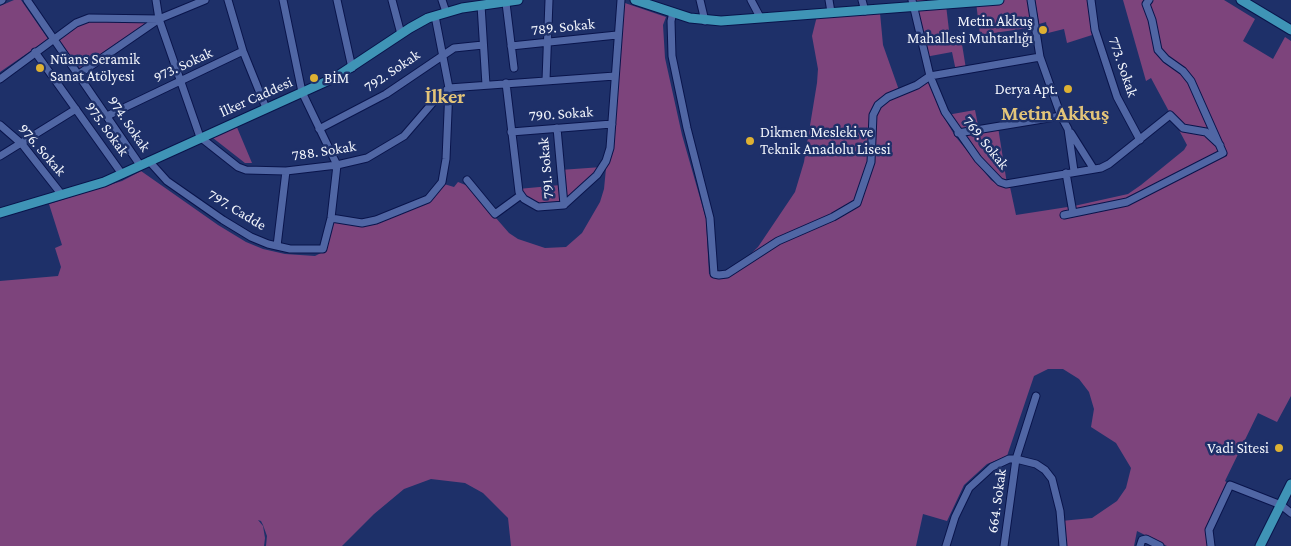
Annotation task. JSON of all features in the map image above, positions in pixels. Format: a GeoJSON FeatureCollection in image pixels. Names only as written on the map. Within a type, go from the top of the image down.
{"type":"FeatureCollection","features":[{"type":"Feature","properties":{"kind":"main road","name":"İlker Caddesi"},"geometry":{"type":"LineString","coordinates":[[0,213],[62,195],[140,166],[352,68],[419,23],[461,4],[481,5],[518,0]]}},
{"type":"Feature","properties":{"kind":"main road"},"geometry":{"type":"LineString","coordinates":[[635,0],[705,20],[865,11],[912,4],[999,0]]}},
{"type":"Feature","properties":{"kind":"main road"},"geometry":{"type":"LineString","coordinates":[[1242,0],[1257,4],[1291,30]]}},
{"type":"Feature","properties":{"kind":"main road"},"geometry":{"type":"LineString","coordinates":[[1260,546],[1291,484]]}},
{"type":"Feature","properties":{"kind":"street","name":"974. Sokak"},"geometry":{"type":"LineString","coordinates":[[27,0],[140,166]]}},
{"type":"Feature","properties":{"kind":"street"},"geometry":{"type":"LineString","coordinates":[[156,0],[159,19],[200,137]]}},
{"type":"Feature","properties":{"kind":"street"},"geometry":{"type":"LineString","coordinates":[[79,74],[159,19],[206,0]]}},
{"type":"Feature","properties":{"kind":"street"},"geometry":{"type":"LineString","coordinates":[[228,0],[244,51],[266,108]]}},
{"type":"Feature","properties":{"kind":"street"},"geometry":{"type":"LineString","coordinates":[[283,0],[302,92],[337,165],[331,218],[368,223],[422,202],[434,194],[444,176],[449,88],[435,16]]}},
{"type":"Feature","properties":{"kind":"street"},"geometry":{"type":"LineString","coordinates":[[337,0],[352,68]]}},
{"type":"Feature","properties":{"kind":"street"},"geometry":{"type":"LineString","coordinates":[[392,0],[401,34]]}},
{"type":"Feature","properties":{"kind":"street"},"geometry":{"type":"LineString","coordinates":[[442,0],[446,12]]}},
{"type":"Feature","properties":{"kind":"street"},"geometry":{"type":"LineString","coordinates":[[546,80],[549,0]]}},
{"type":"Feature","properties":{"kind":"street"},"geometry":{"type":"LineString","coordinates":[[506,83],[520,195],[529,203],[540,208],[564,206],[596,175],[606,161],[610,148],[621,0]]}},
{"type":"Feature","properties":{"kind":"street"},"geometry":{"type":"LineString","coordinates":[[700,0],[705,20]]}},
{"type":"Feature","properties":{"kind":"street"},"geometry":{"type":"LineString","coordinates":[[751,0],[760,17]]}},
{"type":"Feature","properties":{"kind":"street"},"geometry":{"type":"LineString","coordinates":[[830,0],[831,12]]}},
{"type":"Feature","properties":{"kind":"street"},"geometry":{"type":"LineString","coordinates":[[862,0],[865,11]]}},
{"type":"Feature","properties":{"kind":"street"},"geometry":{"type":"LineString","coordinates":[[1031,0],[1040,57],[1061,116],[1093,168]]}},
{"type":"Feature","properties":{"kind":"street","name":"773. Sokak"},"geometry":{"type":"LineString","coordinates":[[1091,0],[1095,30],[1117,97],[1140,140]]}},
{"type":"Feature","properties":{"kind":"street"},"geometry":{"type":"LineString","coordinates":[[1064,215],[1128,202],[1223,153],[1191,81],[1184,71],[1166,59],[1158,50],[1152,20],[1146,4],[1149,0]]}},
{"type":"Feature","properties":{"kind":"street"},"geometry":{"type":"LineString","coordinates":[[506,3],[514,68]]}},
{"type":"Feature","properties":{"kind":"street","name":"769. Sokak"},"geometry":{"type":"LineString","coordinates":[[912,4],[930,76],[945,112],[978,160],[1000,182],[1006,184],[1109,164],[1170,115],[1177,125],[1183,128],[1206,132],[1220,145]]}},
{"type":"Feature","properties":{"kind":"street"},"geometry":{"type":"LineString","coordinates":[[481,5],[486,85]]}},
{"type":"Feature","properties":{"kind":"street"},"geometry":{"type":"LineString","coordinates":[[673,12],[671,21],[672,56],[687,128],[710,218],[714,274],[727,274],[778,241],[833,217],[857,203],[871,162],[873,115],[878,106],[888,97],[917,85],[930,76],[1040,57]]}},
{"type":"Feature","properties":{"kind":"street"},"geometry":{"type":"LineString","coordinates":[[0,79],[53,38],[76,23],[89,18],[159,19]]}},
{"type":"Feature","properties":{"kind":"street","name":"789. Sokak"},"geometry":{"type":"LineString","coordinates":[[511,46],[617,35]]}},
{"type":"Feature","properties":{"kind":"street","name":"792. Sokak"},"geometry":{"type":"LineString","coordinates":[[319,129],[386,94],[442,54],[454,48],[483,45]]}},
{"type":"Feature","properties":{"kind":"street","name":"973. Sokak"},"geometry":{"type":"LineString","coordinates":[[107,116],[244,51]]}},
{"type":"Feature","properties":{"kind":"street","name":"975. Sokak"},"geometry":{"type":"LineString","coordinates":[[35,52],[122,174]]}},
{"type":"Feature","properties":{"kind":"street"},"geometry":{"type":"LineString","coordinates":[[449,88],[616,76]]}},
{"type":"Feature","properties":{"kind":"street","name":"788. Sokak"},"geometry":{"type":"LineString","coordinates":[[200,137],[238,167],[252,170],[286,171],[337,165],[367,158],[396,142],[412,129],[435,100],[449,88]]}},
{"type":"Feature","properties":{"kind":"street"},"geometry":{"type":"LineString","coordinates":[[0,156],[76,109]]}},
{"type":"Feature","properties":{"kind":"street"},"geometry":{"type":"LineString","coordinates":[[958,133],[1061,116]]}},
{"type":"Feature","properties":{"kind":"street","name":"790. Sokak"},"geometry":{"type":"LineString","coordinates":[[511,132],[612,124]]}},
{"type":"Feature","properties":{"kind":"street","name":"976. Sokak"},"geometry":{"type":"LineString","coordinates":[[0,125],[22,144],[62,195]]}},
{"type":"Feature","properties":{"kind":"street","name":"791. Sokak"},"geometry":{"type":"LineString","coordinates":[[556,128],[564,206]]}},
{"type":"Feature","properties":{"kind":"street"},"geometry":{"type":"LineString","coordinates":[[1068,129],[1074,172]]}},
{"type":"Feature","properties":{"kind":"street","name":"797. Cadde"},"geometry":{"type":"LineString","coordinates":[[149,161],[167,181],[223,220],[252,237],[277,246],[302,250],[323,249],[331,218]]}},
{"type":"Feature","properties":{"kind":"street"},"geometry":{"type":"LineString","coordinates":[[277,246],[286,171]]}},
{"type":"Feature","properties":{"kind":"street"},"geometry":{"type":"LineString","coordinates":[[1066,173],[1073,213]]}},
{"type":"Feature","properties":{"kind":"street"},"geometry":{"type":"LineString","coordinates":[[467,180],[496,214],[520,195]]}},
{"type":"Feature","properties":{"kind":"street","name":"664. Sokak"},"geometry":{"type":"LineString","coordinates":[[1004,546],[1016,459],[1036,396]]}},
{"type":"Feature","properties":{"kind":"street"},"geometry":{"type":"LineString","coordinates":[[946,546],[955,517],[969,488],[992,467],[1016,459],[1036,464],[1045,470],[1052,479],[1060,511],[1063,546]]}},
{"type":"Feature","properties":{"kind":"street"},"geometry":{"type":"LineString","coordinates":[[1211,546],[1209,530],[1230,485],[1281,505],[1291,513]]}},
{"type":"Feature","properties":{"kind":"street"},"geometry":{"type":"LineString","coordinates":[[1140,546],[1142,540],[1146,539],[1160,546]]}},
{"type":"Feature","properties":{"kind":"shaded area"},"geometry":{"type":"Polygon","coordinates":[[[14,0],[21,0],[48,39],[0,72],[0,6],[14,0]]]}},
{"type":"Feature","properties":{"kind":"shaded area"},"geometry":{"type":"Polygon","coordinates":[[[912,0],[941,0],[941,5],[946,5],[950,39],[961,38],[966,69],[956,71],[952,52],[925,57],[912,0]]]}},
{"type":"Feature","properties":{"kind":"shaded area"},"geometry":{"type":"Polygon","coordinates":[[[1031,0],[1035,27],[980,35],[976,2],[1031,0]]]}},
{"type":"Feature","properties":{"kind":"shaded area"},"geometry":{"type":"Polygon","coordinates":[[[1035,0],[1087,0],[1092,35],[1067,43],[1064,29],[1048,33],[1046,22],[1039,24],[1035,0]]]}},
{"type":"Feature","properties":{"kind":"shaded area"},"geometry":{"type":"Polygon","coordinates":[[[1123,0],[1224,0],[1255,19],[1243,41],[1273,59],[1285,37],[1291,41],[1291,396],[1277,422],[1258,413],[1225,481],[1230,485],[1209,530],[1207,546],[1167,546],[1137,531],[1134,546],[1063,546],[1061,521],[1092,518],[1117,501],[1126,488],[1131,468],[1116,443],[1091,427],[1094,409],[1089,392],[1079,379],[1063,369],[1048,369],[1034,376],[1007,456],[987,464],[964,485],[947,521],[923,514],[916,546],[511,546],[508,518],[483,493],[465,483],[431,479],[404,489],[374,514],[342,546],[266,546],[267,536],[263,525],[261,521],[258,520],[263,526],[264,546],[0,546],[0,281],[58,276],[61,267],[55,248],[62,245],[49,204],[122,181],[141,171],[218,225],[246,242],[263,249],[285,254],[315,256],[323,252],[329,222],[352,224],[423,204],[444,184],[454,187],[458,182],[468,186],[509,233],[518,239],[545,248],[566,247],[582,233],[600,202],[604,189],[622,2],[666,17],[663,25],[665,58],[682,135],[706,219],[709,274],[718,277],[733,271],[758,247],[795,192],[804,162],[817,83],[818,69],[812,36],[817,16],[880,13],[883,45],[900,93],[928,79],[942,114],[955,136],[991,180],[998,185],[1010,187],[1016,215],[1074,206],[1128,194],[1184,150],[1187,145],[1151,78],[1146,81],[1123,0]]]}},
{"type":"Feature","properties":{"kind":"shaded area"},"geometry":{"type":"Polygon","coordinates":[[[85,22],[146,23],[80,68],[58,39],[85,22]]]}},
{"type":"Feature","properties":{"kind":"shaded area"},"geometry":{"type":"Polygon","coordinates":[[[975,110],[979,130],[998,127],[1007,184],[1000,182],[947,115],[975,110]]]}},
{"type":"Feature","properties":{"kind":"shaded area"},"geometry":{"type":"Polygon","coordinates":[[[236,125],[252,163],[245,163],[213,138],[236,125]]]}},
{"type":"Feature","properties":{"kind":"shaded area"},"geometry":{"type":"Polygon","coordinates":[[[602,167],[564,205],[535,206],[518,189],[561,185],[560,170],[602,167]]]}},
{"type":"Feature","properties":{"kind":"place","name":"Metin Akkuş Mahallesi Muhtarlığı"},"geometry":{"type":"Point","coordinates":[1043,30]}},
{"type":"Feature","properties":{"kind":"place","name":"Nüans Seramik Sanat Atölyesi"},"geometry":{"type":"Point","coordinates":[40,68]}},
{"type":"Feature","properties":{"kind":"place","name":"BİM"},"geometry":{"type":"Point","coordinates":[314,78]}},
{"type":"Feature","properties":{"kind":"place","name":"Derya Apt."},"geometry":{"type":"Point","coordinates":[1068,89]}},
{"type":"Feature","properties":{"kind":"place","name":"Dikmen Mesleki ve Teknik Anadolu Lisesi"},"geometry":{"type":"Point","coordinates":[750,141]}},
{"type":"Feature","properties":{"kind":"place","name":"Vadi Sitesi"},"geometry":{"type":"Point","coordinates":[1279,448]}},
{"type":"Feature","properties":{"kind":"district","name":"İlker"},"geometry":{"type":"Point","coordinates":[445,97]}},
{"type":"Feature","properties":{"kind":"district","name":"Metin Akkuş"},"geometry":{"type":"Point","coordinates":[1055,114]}}]}
